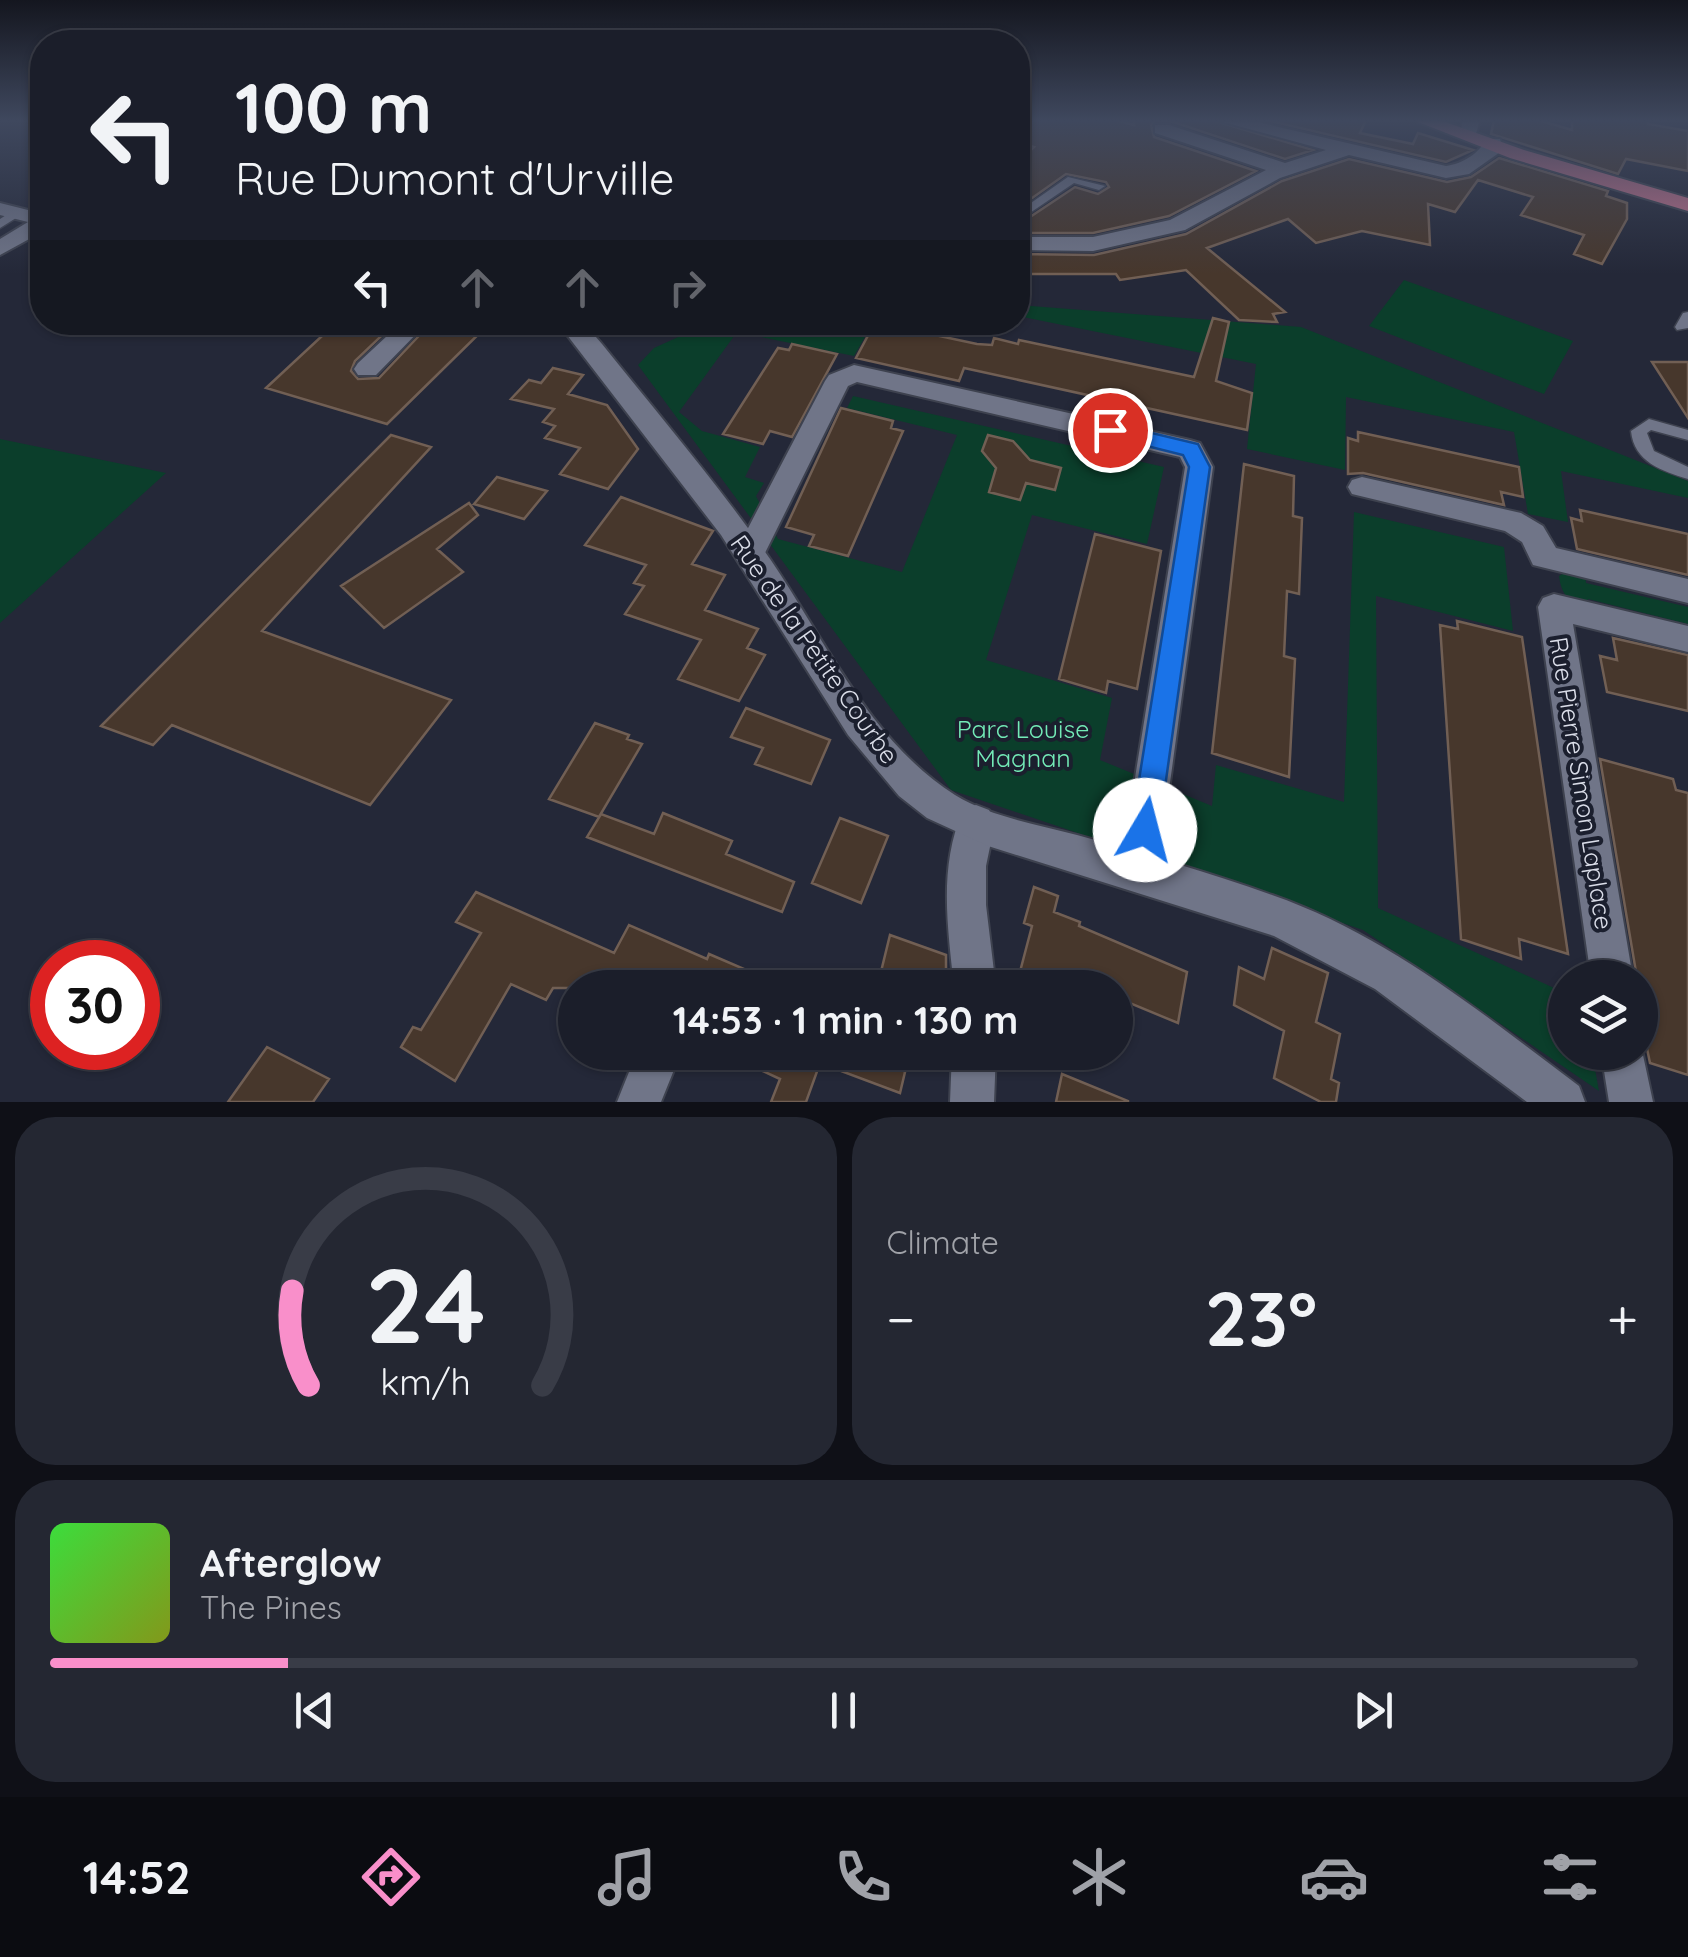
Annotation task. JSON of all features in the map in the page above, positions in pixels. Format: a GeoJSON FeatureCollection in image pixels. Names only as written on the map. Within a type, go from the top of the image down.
{"type":"FeatureCollection","features":[{"type":"Feature","properties":{"kind":"main road"},"geometry":{"type":"LineString","coordinates":[[1575,171],[1688,205]]}},
{"type":"Feature","properties":{"kind":"main road"},"geometry":{"type":"LineString","coordinates":[[1596,171],[1688,197]]}},
{"type":"Feature","properties":{"kind":"street"},"geometry":{"type":"LineString","coordinates":[[1030,244],[1093,244],[1177,225],[1283,171]]}},
{"type":"Feature","properties":{"kind":"street"},"geometry":{"type":"LineString","coordinates":[[0,248],[25,216]]}},
{"type":"Feature","properties":{"kind":"street"},"geometry":{"type":"LineString","coordinates":[[367,369],[402,335]]}},
{"type":"Feature","properties":{"kind":"street","name":"Rue de la Petite Courbe"},"geometry":{"type":"LineString","coordinates":[[579,335],[750,552],[867,731],[908,782],[942,807],[976,824],[1138,871],[1282,919],[1335,944],[1456,1020],[1563,1102]]}},
{"type":"Feature","properties":{"kind":"street"},"geometry":{"type":"LineString","coordinates":[[750,552],[838,381],[854,374],[1190,450],[1199,467],[1138,871]]}},
{"type":"Feature","properties":{"kind":"street"},"geometry":{"type":"LineString","coordinates":[[1362,487],[1528,527],[1540,541],[1554,607]]}},
{"type":"Feature","properties":{"kind":"street"},"geometry":{"type":"LineString","coordinates":[[1544,557],[1688,591]]}},
{"type":"Feature","properties":{"kind":"street","name":"Rue Pierre Simon Laplace"},"geometry":{"type":"LineString","coordinates":[[1609,960],[1554,607],[1688,639]]}},
{"type":"Feature","properties":{"kind":"street"},"geometry":{"type":"LineString","coordinates":[[972,970],[962,896],[966,854],[976,824]]}},
{"type":"Feature","properties":{"kind":"street"},"geometry":{"type":"LineString","coordinates":[[972,1102],[973,1070]]}},
{"type":"Feature","properties":{"kind":"street"},"geometry":{"type":"LineString","coordinates":[[1626,1070],[1631,1102]]}},
{"type":"Feature","properties":{"kind":"lane"},"geometry":{"type":"LineString","coordinates":[[1030,208],[1072,179],[1099,186]]}},
{"type":"Feature","properties":{"kind":"lane"},"geometry":{"type":"LineString","coordinates":[[1688,435],[1649,424],[1640,431],[1639,440],[1642,450],[1656,460],[1688,473]]}},
{"type":"Feature","properties":{"kind":"green space"},"geometry":{"type":"Polygon","coordinates":[[[1404,280],[1573,341],[1544,394],[1369,326],[1404,280]]]}},
{"type":"Feature","properties":{"kind":"green space"},"geometry":{"type":"Polygon","coordinates":[[[1030,306],[1301,327],[1688,481],[1688,498],[1561,471],[1568,522],[1528,514],[1514,432],[1346,397],[1345,470],[1247,449],[1256,364],[1030,318],[1030,306]]]}},
{"type":"Feature","properties":{"kind":"green space","name":"Parc Louise Magnan"},"geometry":{"type":"Polygon","coordinates":[[[683,335],[735,335],[679,412],[702,431],[760,447],[745,477],[764,483],[756,496],[778,539],[902,572],[957,435],[847,408],[853,396],[1164,467],[1147,544],[1032,515],[986,660],[1112,698],[1100,760],[1212,806],[1216,765],[1344,802],[1354,512],[1504,547],[1513,631],[1376,596],[1378,908],[1548,985],[1548,1056],[1363,930],[951,790],[638,365],[654,348],[683,335]]]}},
{"type":"Feature","properties":{"kind":"green space","name":"Parc Louise Magnan"},"geometry":{"type":"Polygon","coordinates":[[[752,335],[866,335],[854,356],[752,335]]]}},
{"type":"Feature","properties":{"kind":"green space"},"geometry":{"type":"Polygon","coordinates":[[[0,439],[166,473],[0,623],[0,439]]]}},
{"type":"Feature","properties":{"kind":"green space"},"geometry":{"type":"Polygon","coordinates":[[[1567,571],[1585,575],[1586,583],[1688,607],[1688,624],[1588,599],[1589,609],[1582,606],[1562,589],[1559,576],[1567,571]]]}},
{"type":"Feature","properties":{"kind":"green space","name":"Parc Louise Magnan"},"geometry":{"type":"Polygon","coordinates":[[[1568,1070],[1595,1070],[1599,1091],[1568,1070]]]}},
{"type":"Feature","properties":{"kind":"building"},"geometry":{"type":"Polygon","coordinates":[[[1030,171],[1255,171],[1169,216],[1093,233],[1030,233],[1030,217],[1075,187],[1098,194],[1109,187],[1106,182],[1066,174],[1030,200],[1030,171]]]}},
{"type":"Feature","properties":{"kind":"building"},"geometry":{"type":"Polygon","coordinates":[[[1311,171],[1402,171],[1447,182],[1479,171],[1543,171],[1608,191],[1606,196],[1627,203],[1627,219],[1602,264],[1574,254],[1584,235],[1521,215],[1533,197],[1478,180],[1455,212],[1428,204],[1430,245],[1362,231],[1316,243],[1288,219],[1207,248],[1285,312],[1273,314],[1277,322],[1239,320],[1186,270],[1120,280],[1116,274],[1030,274],[1030,254],[1094,255],[1186,234],[1282,181],[1311,171]]]}},
{"type":"Feature","properties":{"kind":"building"},"geometry":{"type":"Polygon","coordinates":[[[1213,318],[1229,322],[1216,381],[1252,393],[1247,430],[964,368],[959,381],[856,358],[868,335],[935,335],[992,345],[994,338],[1194,377],[1213,318]]]}},
{"type":"Feature","properties":{"kind":"building"},"geometry":{"type":"Polygon","coordinates":[[[323,335],[382,335],[355,361],[351,371],[358,379],[379,378],[420,335],[478,335],[387,424],[266,388],[323,335]]]}},
{"type":"Feature","properties":{"kind":"building"},"geometry":{"type":"Polygon","coordinates":[[[792,344],[837,354],[792,437],[770,431],[763,444],[723,434],[778,348],[789,350],[792,344]]]}},
{"type":"Feature","properties":{"kind":"building"},"geometry":{"type":"Polygon","coordinates":[[[1652,362],[1688,362],[1688,418],[1652,362]]]}},
{"type":"Feature","properties":{"kind":"building"},"geometry":{"type":"Polygon","coordinates":[[[553,368],[583,375],[568,394],[607,405],[638,449],[608,489],[560,474],[580,448],[545,438],[555,426],[543,422],[554,409],[511,399],[529,380],[541,383],[553,368]]]}},
{"type":"Feature","properties":{"kind":"building"},"geometry":{"type":"Polygon","coordinates":[[[841,408],[893,421],[891,428],[903,431],[848,556],[809,546],[814,535],[786,527],[841,408]]]}},
{"type":"Feature","properties":{"kind":"building"},"geometry":{"type":"Polygon","coordinates":[[[1358,432],[1519,467],[1523,497],[1501,492],[1504,505],[1363,473],[1348,474],[1348,438],[1358,441],[1358,432]]]}},
{"type":"Feature","properties":{"kind":"building"},"geometry":{"type":"Polygon","coordinates":[[[391,435],[431,447],[262,631],[451,700],[370,805],[172,725],[153,745],[101,726],[391,435]]]}},
{"type":"Feature","properties":{"kind":"building"},"geometry":{"type":"Polygon","coordinates":[[[988,435],[1013,441],[1030,460],[1061,468],[1055,490],[1026,483],[1020,500],[989,492],[996,468],[982,451],[988,435]]]}},
{"type":"Feature","properties":{"kind":"building"},"geometry":{"type":"Polygon","coordinates":[[[1244,464],[1294,476],[1293,516],[1302,518],[1299,594],[1287,591],[1284,656],[1295,659],[1289,777],[1212,753],[1244,464]]]}},
{"type":"Feature","properties":{"kind":"building"},"geometry":{"type":"Polygon","coordinates":[[[497,477],[547,491],[524,519],[474,504],[497,477]]]}},
{"type":"Feature","properties":{"kind":"building"},"geometry":{"type":"Polygon","coordinates":[[[621,497],[713,531],[692,564],[725,575],[705,610],[758,629],[747,648],[765,655],[739,701],[678,679],[701,640],[625,614],[644,586],[634,583],[646,565],[585,545],[621,497]]]}},
{"type":"Feature","properties":{"kind":"building"},"geometry":{"type":"Polygon","coordinates":[[[469,503],[478,515],[437,549],[463,572],[384,628],[341,586],[469,503]]]}},
{"type":"Feature","properties":{"kind":"building"},"geometry":{"type":"Polygon","coordinates":[[[1580,510],[1688,534],[1688,575],[1577,549],[1571,518],[1582,521],[1580,510]]]}},
{"type":"Feature","properties":{"kind":"building"},"geometry":{"type":"Polygon","coordinates":[[[1095,534],[1161,551],[1137,689],[1108,681],[1106,693],[1059,679],[1095,534]]]}},
{"type":"Feature","properties":{"kind":"building"},"geometry":{"type":"Polygon","coordinates":[[[1457,621],[1522,637],[1568,954],[1519,939],[1521,959],[1461,939],[1440,625],[1458,629],[1457,621]]]}},
{"type":"Feature","properties":{"kind":"building"},"geometry":{"type":"Polygon","coordinates":[[[1613,638],[1688,655],[1688,711],[1607,692],[1600,656],[1617,660],[1613,638]]]}},
{"type":"Feature","properties":{"kind":"building"},"geometry":{"type":"Polygon","coordinates":[[[746,708],[830,740],[811,784],[755,764],[763,748],[731,737],[746,708]]]}},
{"type":"Feature","properties":{"kind":"building"},"geometry":{"type":"Polygon","coordinates":[[[595,723],[642,744],[599,817],[549,799],[595,723]]]}},
{"type":"Feature","properties":{"kind":"building"},"geometry":{"type":"Polygon","coordinates":[[[1600,759],[1673,779],[1676,790],[1688,793],[1688,1075],[1658,1066],[1658,960],[1634,960],[1600,759]]]}},
{"type":"Feature","properties":{"kind":"building"},"geometry":{"type":"Polygon","coordinates":[[[663,813],[732,841],[726,854],[794,882],[782,912],[587,837],[601,814],[654,834],[663,813]]]}},
{"type":"Feature","properties":{"kind":"building"},"geometry":{"type":"Polygon","coordinates":[[[840,818],[888,836],[861,903],[812,883],[840,818]]]}},
{"type":"Feature","properties":{"kind":"building"},"geometry":{"type":"Polygon","coordinates":[[[1034,887],[1058,896],[1054,912],[1080,922],[1079,926],[1187,972],[1178,1023],[1133,1004],[1133,970],[1020,970],[1032,926],[1024,923],[1034,887]]]}},
{"type":"Feature","properties":{"kind":"building"},"geometry":{"type":"Polygon","coordinates":[[[476,892],[614,953],[629,925],[707,959],[709,954],[746,970],[558,970],[558,988],[553,988],[546,1000],[511,984],[455,1081],[401,1047],[413,1027],[421,1030],[481,933],[456,922],[476,892]]]}},
{"type":"Feature","properties":{"kind":"building"},"geometry":{"type":"Polygon","coordinates":[[[890,935],[946,955],[946,970],[881,970],[890,935]]]}},
{"type":"Feature","properties":{"kind":"building"},"geometry":{"type":"Polygon","coordinates":[[[1272,948],[1328,973],[1316,1022],[1340,1034],[1331,1079],[1339,1083],[1336,1102],[1321,1102],[1274,1078],[1284,1031],[1234,1005],[1239,967],[1264,979],[1272,948]]]}},
{"type":"Feature","properties":{"kind":"building"},"geometry":{"type":"Polygon","coordinates":[[[267,1047],[329,1079],[313,1102],[228,1102],[267,1047]]]}},
{"type":"Feature","properties":{"kind":"building"},"geometry":{"type":"Polygon","coordinates":[[[761,1070],[818,1070],[806,1102],[771,1102],[780,1079],[761,1070]]]}},
{"type":"Feature","properties":{"kind":"building"},"geometry":{"type":"Polygon","coordinates":[[[902,1070],[905,1072],[900,1093],[841,1071],[902,1070]]]}},
{"type":"Feature","properties":{"kind":"building"},"geometry":{"type":"Polygon","coordinates":[[[1062,1074],[1128,1101],[1128,1102],[1056,1102],[1062,1074]]]}},
{"type":"Feature","properties":{"kind":"route"},"geometry":{"type":"LineString","coordinates":[[1110,430],[1190,450],[1199,467],[1145,830]]}}]}
